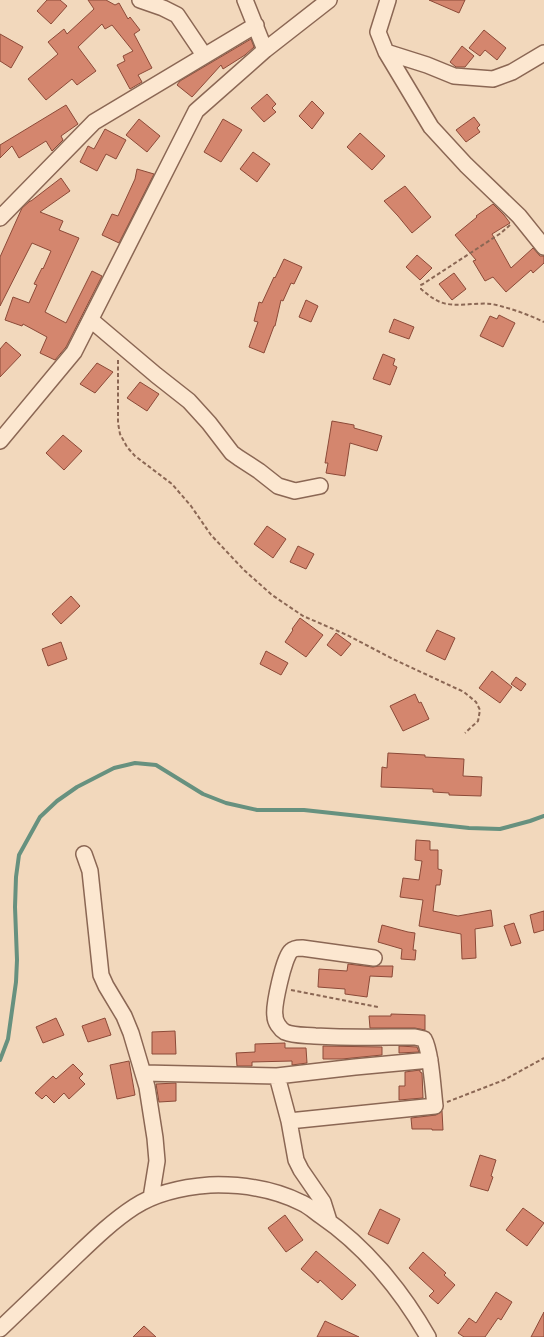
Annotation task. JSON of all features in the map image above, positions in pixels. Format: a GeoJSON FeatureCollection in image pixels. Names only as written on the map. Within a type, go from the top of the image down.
{"type":"FeatureCollection","features":[{"type":"Feature","properties":{"kind":"street"},"geometry":{"type":"LineString","coordinates":[[140,0],[176,15],[204,55]]}},
{"type":"Feature","properties":{"kind":"street"},"geometry":{"type":"LineString","coordinates":[[245,0],[265,50]]}},
{"type":"Feature","properties":{"kind":"street"},"geometry":{"type":"LineString","coordinates":[[0,441],[74,352],[196,111],[265,50],[329,0]]}},
{"type":"Feature","properties":{"kind":"street"},"geometry":{"type":"LineString","coordinates":[[388,0],[378,32],[386,52],[431,127],[466,165],[519,216],[544,247]]}},
{"type":"Feature","properties":{"kind":"street"},"geometry":{"type":"LineString","coordinates":[[0,218],[94,122],[256,25]]}},
{"type":"Feature","properties":{"kind":"street"},"geometry":{"type":"LineString","coordinates":[[386,52],[454,76],[493,79],[512,72],[544,53]]}},
{"type":"Feature","properties":{"kind":"street"},"geometry":{"type":"LineString","coordinates":[[91,320],[156,375],[189,400],[232,452],[259,470],[278,486],[295,491],[320,486]]}},
{"type":"Feature","properties":{"kind":"street"},"geometry":{"type":"LineString","coordinates":[[84,854],[90,871],[101,975],[124,1016],[131,1033],[144,1074],[152,1115],[157,1161],[151,1198]]}},
{"type":"Feature","properties":{"kind":"street"},"geometry":{"type":"LineString","coordinates":[[289,1121],[436,1106],[430,1060],[424,1039],[352,1038],[297,1034],[286,1032],[276,1021],[274,1014],[278,988],[290,951],[302,948],[374,958]]}},
{"type":"Feature","properties":{"kind":"street"},"geometry":{"type":"LineString","coordinates":[[144,1074],[277,1076],[430,1060]]}},
{"type":"Feature","properties":{"kind":"street"},"geometry":{"type":"LineString","coordinates":[[277,1076],[289,1121],[296,1160],[305,1177],[323,1202],[329,1221]]}},
{"type":"Feature","properties":{"kind":"street"},"geometry":{"type":"LineString","coordinates":[[0,1329],[105,1228],[135,1206],[160,1194],[190,1186],[220,1185],[246,1186],[273,1192],[303,1203],[329,1221],[348,1237],[379,1269],[410,1308],[428,1337]]}},
{"type":"Feature","properties":{"kind":"path"},"geometry":{"type":"LineString","coordinates":[[519,216],[501,233],[420,287],[441,303],[491,304],[520,312],[544,322]]}},
{"type":"Feature","properties":{"kind":"path"},"geometry":{"type":"LineString","coordinates":[[118,342],[118,423],[120,434],[127,447],[135,456],[172,484],[191,506],[211,535],[244,570],[272,595],[302,616],[347,635],[464,692],[476,702],[480,710],[478,721],[465,734]]}},
{"type":"Feature","properties":{"kind":"path"},"geometry":{"type":"LineString","coordinates":[[278,988],[378,1007]]}},
{"type":"Feature","properties":{"kind":"path"},"geometry":{"type":"LineString","coordinates":[[436,1106],[504,1080],[544,1058]]}},
{"type":"Feature","properties":{"kind":"building"},"geometry":{"type":"Polygon","coordinates":[[[47,0],[60,0],[67,6],[51,24],[37,11],[47,0]]]}},
{"type":"Feature","properties":{"kind":"building"},"geometry":{"type":"Polygon","coordinates":[[[88,0],[106,0],[115,5],[119,3],[128,19],[130,17],[140,30],[134,34],[152,68],[138,75],[142,82],[130,89],[117,65],[125,61],[123,56],[133,51],[112,25],[105,29],[102,24],[78,47],[96,71],[77,85],[72,79],[46,100],[28,79],[58,54],[48,42],[64,29],[67,34],[94,9],[88,0]]]}},
{"type":"Feature","properties":{"kind":"building"},"geometry":{"type":"Polygon","coordinates":[[[429,0],[465,0],[459,13],[429,0]]]}},
{"type":"Feature","properties":{"kind":"building"},"geometry":{"type":"Polygon","coordinates":[[[484,30],[506,48],[497,60],[485,50],[480,56],[469,48],[484,30]]]}},
{"type":"Feature","properties":{"kind":"building"},"geometry":{"type":"Polygon","coordinates":[[[0,34],[23,47],[11,68],[0,61],[0,34]]]}},
{"type":"Feature","properties":{"kind":"building"},"geometry":{"type":"Polygon","coordinates":[[[251,39],[254,47],[223,69],[221,65],[192,97],[177,85],[180,81],[251,39]]]}},
{"type":"Feature","properties":{"kind":"building"},"geometry":{"type":"Polygon","coordinates":[[[462,46],[474,56],[465,67],[456,67],[450,62],[462,46]]]}},
{"type":"Feature","properties":{"kind":"building"},"geometry":{"type":"Polygon","coordinates":[[[267,94],[276,104],[272,108],[276,112],[264,122],[251,108],[267,94]]]}},
{"type":"Feature","properties":{"kind":"building"},"geometry":{"type":"Polygon","coordinates":[[[312,101],[324,113],[312,129],[299,116],[312,101]]]}},
{"type":"Feature","properties":{"kind":"building"},"geometry":{"type":"Polygon","coordinates":[[[66,105],[78,124],[61,136],[63,140],[52,151],[46,141],[19,158],[12,146],[0,158],[0,145],[66,105]]]}},
{"type":"Feature","properties":{"kind":"building"},"geometry":{"type":"Polygon","coordinates":[[[474,117],[480,125],[477,128],[480,132],[466,142],[456,130],[474,117]]]}},
{"type":"Feature","properties":{"kind":"building"},"geometry":{"type":"Polygon","coordinates":[[[139,119],[160,136],[147,152],[126,135],[139,119]]]}},
{"type":"Feature","properties":{"kind":"building"},"geometry":{"type":"Polygon","coordinates":[[[223,119],[242,130],[221,162],[204,152],[223,119]]]}},
{"type":"Feature","properties":{"kind":"building"},"geometry":{"type":"Polygon","coordinates":[[[105,129],[126,140],[116,159],[106,154],[97,171],[80,162],[88,146],[94,149],[105,129]]]}},
{"type":"Feature","properties":{"kind":"building"},"geometry":{"type":"Polygon","coordinates":[[[360,133],[385,156],[372,170],[347,147],[360,133]]]}},
{"type":"Feature","properties":{"kind":"building"},"geometry":{"type":"Polygon","coordinates":[[[253,152],[270,164],[257,182],[240,169],[253,152]]]}},
{"type":"Feature","properties":{"kind":"building"},"geometry":{"type":"Polygon","coordinates":[[[137,169],[154,174],[119,243],[102,235],[112,214],[118,216],[135,179],[137,169]]]}},
{"type":"Feature","properties":{"kind":"building"},"geometry":{"type":"Polygon","coordinates":[[[61,178],[70,191],[40,212],[63,221],[59,230],[79,238],[45,312],[66,323],[92,271],[102,276],[66,347],[55,360],[40,353],[47,337],[23,324],[22,326],[5,320],[13,297],[29,303],[37,285],[34,284],[51,251],[32,243],[0,306],[0,257],[22,208],[61,178]]]}},
{"type":"Feature","properties":{"kind":"building"},"geometry":{"type":"Polygon","coordinates":[[[405,186],[431,217],[412,233],[384,201],[405,186]]]}},
{"type":"Feature","properties":{"kind":"building"},"geometry":{"type":"Polygon","coordinates":[[[493,204],[510,223],[492,234],[511,268],[533,248],[540,256],[544,256],[544,263],[533,273],[531,270],[506,292],[493,277],[485,281],[473,261],[476,260],[455,235],[493,204]]]}},
{"type":"Feature","properties":{"kind":"building"},"geometry":{"type":"Polygon","coordinates":[[[417,255],[432,268],[420,280],[406,267],[417,255]]]}},
{"type":"Feature","properties":{"kind":"building"},"geometry":{"type":"Polygon","coordinates":[[[284,259],[302,267],[294,284],[291,283],[283,301],[281,300],[275,326],[264,353],[249,347],[258,322],[254,321],[259,302],[262,303],[284,259]]]}},
{"type":"Feature","properties":{"kind":"building"},"geometry":{"type":"Polygon","coordinates":[[[454,273],[466,289],[452,300],[439,284],[454,273]]]}},
{"type":"Feature","properties":{"kind":"building"},"geometry":{"type":"Polygon","coordinates":[[[306,300],[318,306],[311,322],[299,317],[306,300]]]}},
{"type":"Feature","properties":{"kind":"building"},"geometry":{"type":"Polygon","coordinates":[[[499,315],[515,323],[503,347],[480,336],[490,316],[497,319],[499,315]]]}},
{"type":"Feature","properties":{"kind":"building"},"geometry":{"type":"Polygon","coordinates":[[[394,319],[414,327],[409,339],[389,332],[394,319]]]}},
{"type":"Feature","properties":{"kind":"building"},"geometry":{"type":"Polygon","coordinates":[[[6,342],[21,355],[0,377],[0,349],[6,342]]]}},
{"type":"Feature","properties":{"kind":"building"},"geometry":{"type":"Polygon","coordinates":[[[383,354],[395,359],[393,365],[397,367],[390,385],[373,379],[383,354]]]}},
{"type":"Feature","properties":{"kind":"building"},"geometry":{"type":"Polygon","coordinates":[[[97,363],[113,372],[95,393],[80,384],[97,363]]]}},
{"type":"Feature","properties":{"kind":"building"},"geometry":{"type":"Polygon","coordinates":[[[140,382],[159,394],[147,411],[127,398],[140,382]]]}},
{"type":"Feature","properties":{"kind":"building"},"geometry":{"type":"Polygon","coordinates":[[[332,421],[354,425],[354,428],[382,436],[377,451],[350,443],[345,476],[326,473],[328,463],[325,463],[332,421]]]}},
{"type":"Feature","properties":{"kind":"building"},"geometry":{"type":"Polygon","coordinates":[[[63,435],[82,451],[64,470],[46,453],[63,435]]]}},
{"type":"Feature","properties":{"kind":"building"},"geometry":{"type":"Polygon","coordinates":[[[267,526],[286,539],[273,558],[254,544],[267,526]]]}},
{"type":"Feature","properties":{"kind":"building"},"geometry":{"type":"Polygon","coordinates":[[[298,546],[314,554],[306,569],[290,562],[298,546]]]}},
{"type":"Feature","properties":{"kind":"building"},"geometry":{"type":"Polygon","coordinates":[[[71,596],[80,606],[61,624],[52,614],[71,596]]]}},
{"type":"Feature","properties":{"kind":"building"},"geometry":{"type":"Polygon","coordinates":[[[300,618],[323,635],[306,657],[285,642],[300,618]]]}},
{"type":"Feature","properties":{"kind":"building"},"geometry":{"type":"Polygon","coordinates":[[[437,630],[455,638],[445,660],[426,651],[437,630]]]}},
{"type":"Feature","properties":{"kind":"building"},"geometry":{"type":"Polygon","coordinates":[[[336,633],[351,644],[341,656],[327,645],[336,633]]]}},
{"type":"Feature","properties":{"kind":"building"},"geometry":{"type":"Polygon","coordinates":[[[61,642],[67,659],[48,666],[42,649],[61,642]]]}},
{"type":"Feature","properties":{"kind":"building"},"geometry":{"type":"Polygon","coordinates":[[[266,651],[288,663],[281,675],[260,664],[266,651]]]}},
{"type":"Feature","properties":{"kind":"building"},"geometry":{"type":"Polygon","coordinates":[[[492,671],[512,687],[500,703],[479,688],[492,671]]]}},
{"type":"Feature","properties":{"kind":"building"},"geometry":{"type":"Polygon","coordinates":[[[516,677],[526,684],[521,691],[511,684],[516,677]]]}},
{"type":"Feature","properties":{"kind":"building"},"geometry":{"type":"Polygon","coordinates":[[[415,694],[429,719],[403,731],[390,706],[415,694]]]}},
{"type":"Feature","properties":{"kind":"building"},"geometry":{"type":"Polygon","coordinates":[[[388,753],[464,759],[463,776],[482,777],[481,796],[449,795],[449,793],[433,792],[433,789],[381,787],[382,767],[387,768],[388,753]]]}},
{"type":"Feature","properties":{"kind":"building"},"geometry":{"type":"Polygon","coordinates":[[[416,840],[430,841],[430,850],[438,850],[438,869],[442,870],[440,885],[436,885],[433,911],[458,916],[491,910],[493,926],[475,929],[476,958],[462,959],[461,934],[419,926],[423,900],[400,897],[403,878],[419,880],[422,861],[415,860],[416,840]]]}},
{"type":"Feature","properties":{"kind":"building"},"geometry":{"type":"Polygon","coordinates":[[[544,911],[544,930],[534,933],[530,915],[544,911]]]}},
{"type":"Feature","properties":{"kind":"building"},"geometry":{"type":"Polygon","coordinates":[[[514,923],[521,943],[511,946],[504,926],[514,923]]]}},
{"type":"Feature","properties":{"kind":"building"},"geometry":{"type":"Polygon","coordinates":[[[382,925],[415,933],[413,950],[416,950],[415,960],[401,959],[402,949],[378,942],[382,925]]]}},
{"type":"Feature","properties":{"kind":"building"},"geometry":{"type":"Polygon","coordinates":[[[348,964],[373,967],[393,966],[392,977],[370,976],[367,997],[345,994],[345,989],[318,987],[319,969],[347,971],[348,964]]]}},
{"type":"Feature","properties":{"kind":"building"},"geometry":{"type":"Polygon","coordinates":[[[391,1014],[425,1015],[425,1030],[415,1028],[370,1028],[369,1016],[391,1016],[391,1014]]]}},
{"type":"Feature","properties":{"kind":"building"},"geometry":{"type":"Polygon","coordinates":[[[56,1018],[64,1035],[43,1043],[36,1027],[56,1018]]]}},
{"type":"Feature","properties":{"kind":"building"},"geometry":{"type":"Polygon","coordinates":[[[105,1018],[111,1035],[88,1042],[82,1026],[105,1018]]]}},
{"type":"Feature","properties":{"kind":"building"},"geometry":{"type":"Polygon","coordinates":[[[175,1031],[176,1054],[152,1054],[152,1032],[175,1031]]]}},
{"type":"Feature","properties":{"kind":"building"},"geometry":{"type":"Polygon","coordinates":[[[285,1043],[285,1048],[306,1048],[307,1063],[292,1065],[292,1061],[252,1062],[252,1066],[237,1066],[236,1053],[255,1052],[255,1044],[285,1043]]]}},
{"type":"Feature","properties":{"kind":"building"},"geometry":{"type":"Polygon","coordinates":[[[323,1046],[382,1047],[382,1055],[323,1059],[323,1046]]]}},
{"type":"Feature","properties":{"kind":"building"},"geometry":{"type":"Polygon","coordinates":[[[399,1046],[417,1047],[419,1052],[399,1053],[399,1046]]]}},
{"type":"Feature","properties":{"kind":"building"},"geometry":{"type":"Polygon","coordinates":[[[129,1061],[135,1095],[117,1099],[110,1065],[129,1061]]]}},
{"type":"Feature","properties":{"kind":"building"},"geometry":{"type":"Polygon","coordinates":[[[73,1064],[83,1074],[79,1078],[85,1084],[69,1099],[64,1093],[54,1103],[46,1095],[42,1099],[35,1093],[53,1076],[56,1079],[73,1064]]]}},
{"type":"Feature","properties":{"kind":"building"},"geometry":{"type":"Polygon","coordinates":[[[420,1070],[422,1073],[423,1098],[399,1100],[399,1086],[405,1086],[405,1072],[420,1070]]]}},
{"type":"Feature","properties":{"kind":"building"},"geometry":{"type":"Polygon","coordinates":[[[176,1083],[176,1101],[159,1102],[156,1084],[176,1083]]]}},
{"type":"Feature","properties":{"kind":"building"},"geometry":{"type":"Polygon","coordinates":[[[442,1111],[443,1130],[412,1129],[411,1118],[436,1115],[442,1111]]]}},
{"type":"Feature","properties":{"kind":"building"},"geometry":{"type":"Polygon","coordinates":[[[480,1155],[496,1160],[488,1191],[470,1186],[480,1155]]]}},
{"type":"Feature","properties":{"kind":"building"},"geometry":{"type":"Polygon","coordinates":[[[523,1208],[544,1223],[527,1246],[506,1230],[523,1208]]]}},
{"type":"Feature","properties":{"kind":"building"},"geometry":{"type":"Polygon","coordinates":[[[380,1209],[400,1219],[388,1244],[368,1234],[380,1209]]]}},
{"type":"Feature","properties":{"kind":"building"},"geometry":{"type":"Polygon","coordinates":[[[285,1215],[303,1240],[286,1252],[268,1228],[285,1215]]]}},
{"type":"Feature","properties":{"kind":"building"},"geometry":{"type":"Polygon","coordinates":[[[316,1251],[356,1285],[342,1300],[320,1280],[318,1283],[301,1269],[316,1251]]]}},
{"type":"Feature","properties":{"kind":"building"},"geometry":{"type":"Polygon","coordinates":[[[423,1252],[446,1273],[444,1275],[455,1285],[438,1304],[429,1296],[434,1291],[409,1268],[423,1252]]]}},
{"type":"Feature","properties":{"kind":"building"},"geometry":{"type":"Polygon","coordinates":[[[496,1292],[512,1302],[501,1320],[498,1318],[485,1337],[464,1337],[458,1333],[469,1318],[476,1323],[496,1292]]]}},
{"type":"Feature","properties":{"kind":"building"},"geometry":{"type":"Polygon","coordinates":[[[544,1312],[544,1337],[531,1337],[544,1312]]]}},
{"type":"Feature","properties":{"kind":"building"},"geometry":{"type":"Polygon","coordinates":[[[325,1321],[359,1337],[317,1337],[325,1321]]]}},
{"type":"Feature","properties":{"kind":"building"},"geometry":{"type":"Polygon","coordinates":[[[144,1326],[156,1337],[133,1337],[144,1326]]]}},
{"type":"Feature","properties":{"kind":"waterway"},"geometry":{"type":"LineString","coordinates":[[0,1060],[8,1039],[16,982],[15,907],[19,855],[40,817],[57,801],[77,787],[114,768],[135,763],[156,765],[203,794],[226,803],[257,810],[304,810],[469,828],[500,829],[544,816]]}}]}
